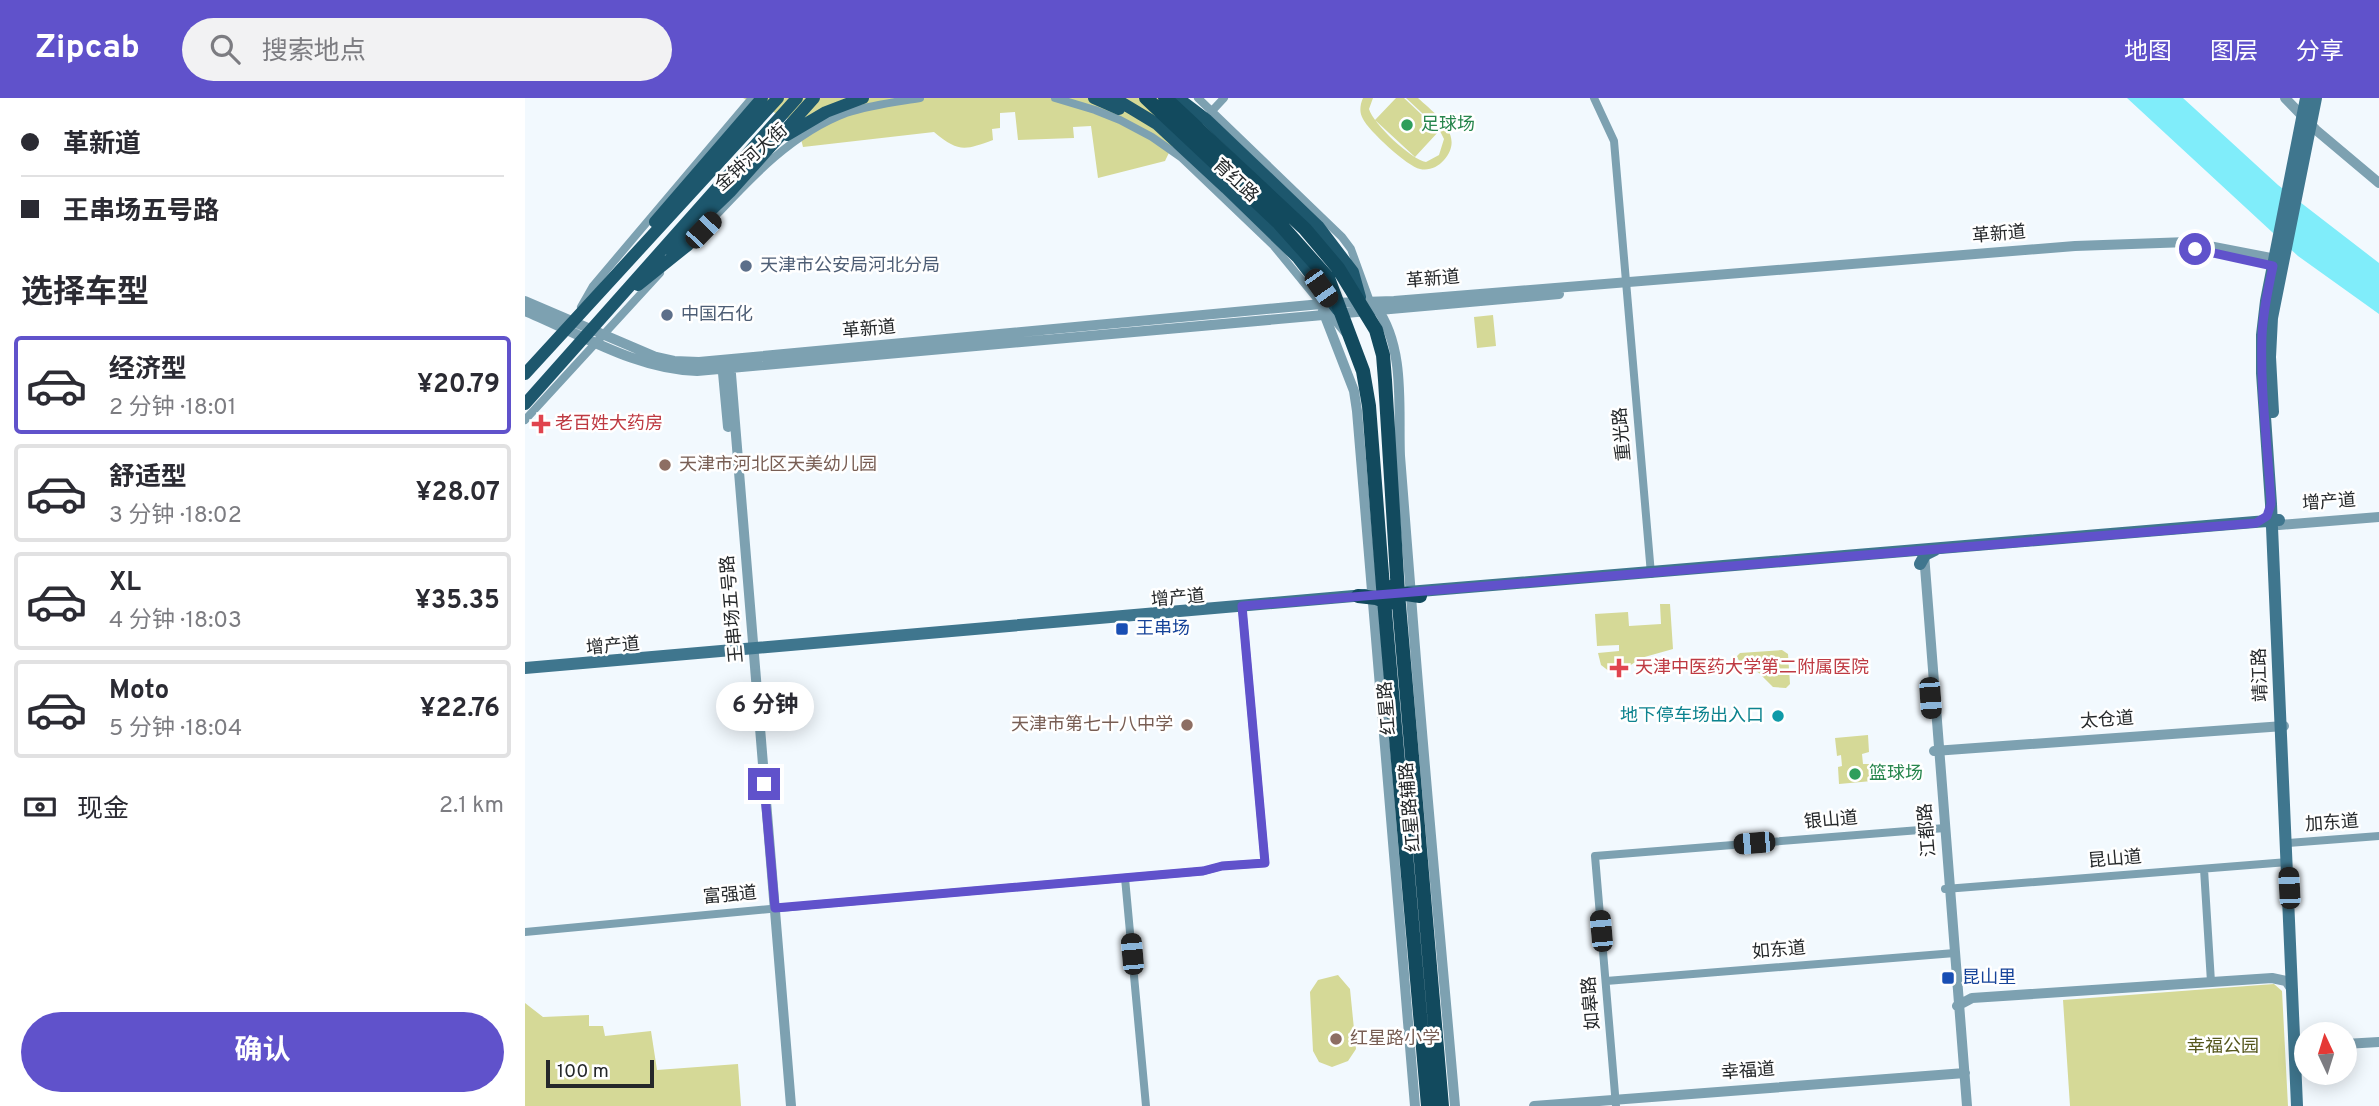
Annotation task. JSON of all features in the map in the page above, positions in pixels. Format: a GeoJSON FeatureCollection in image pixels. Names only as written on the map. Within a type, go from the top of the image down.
{"type":"FeatureCollection","features":[{"type":"Feature","properties":{"kind":"highway","name":"育红路"},"geometry":{"type":"LineString","coordinates":[[1146,98],[1284,218],[1313,238],[1368,306]]}},
{"type":"Feature","properties":{"kind":"highway","name":"育红路"},"geometry":{"type":"LineString","coordinates":[[1165,98],[1284,218],[1328,278],[1331,309]]}},
{"type":"Feature","properties":{"kind":"highway"},"geometry":{"type":"LineString","coordinates":[[1368,306],[1383,355],[1389,586],[1393,598]]}},
{"type":"Feature","properties":{"kind":"highway"},"geometry":{"type":"LineString","coordinates":[[1331,309],[1352,341],[1363,371],[1389,571]]}},
{"type":"Feature","properties":{"kind":"highway","name":"红星路"},"geometry":{"type":"LineString","coordinates":[[1393,598],[1428,1106]]}},
{"type":"Feature","properties":{"kind":"highway","name":"红星路"},"geometry":{"type":"LineString","coordinates":[[1393,598],[1442,1106]]}},
{"type":"Feature","properties":{"kind":"main road"},"geometry":{"type":"LineString","coordinates":[[678,202],[762,98]]}},
{"type":"Feature","properties":{"kind":"main road","name":"金钟河大街"},"geometry":{"type":"LineString","coordinates":[[525,374],[678,202],[778,98]]}},
{"type":"Feature","properties":{"kind":"main road","name":"金钟河大街"},"geometry":{"type":"LineString","coordinates":[[525,404],[594,337],[626,292],[697,216],[797,98]]}},
{"type":"Feature","properties":{"kind":"main road"},"geometry":{"type":"LineString","coordinates":[[755,163],[814,98]]}},
{"type":"Feature","properties":{"kind":"main road"},"geometry":{"type":"LineString","coordinates":[[697,216],[786,136],[809,120],[839,105],[863,98]]}},
{"type":"Feature","properties":{"kind":"main road"},"geometry":{"type":"LineString","coordinates":[[1094,98],[1173,139]]}},
{"type":"Feature","properties":{"kind":"main road"},"geometry":{"type":"LineString","coordinates":[[1114,98],[1147,117],[1173,139],[1284,218]]}},
{"type":"Feature","properties":{"kind":"main road"},"geometry":{"type":"LineString","coordinates":[[1178,98],[1207,120],[1284,218]]}},
{"type":"Feature","properties":{"kind":"main road","name":"靖江路"},"geometry":{"type":"LineString","coordinates":[[2293,990],[2288,844],[2270,526],[2275,504],[2270,356],[2279,258],[2292,191],[2311,119]]}},
{"type":"Feature","properties":{"kind":"main road"},"geometry":{"type":"LineString","coordinates":[[626,292],[688,245]]}},
{"type":"Feature","properties":{"kind":"main road"},"geometry":{"type":"LineString","coordinates":[[2270,526],[2267,516],[2275,504]]}},
{"type":"Feature","properties":{"kind":"main road","name":"增产道"},"geometry":{"type":"LineString","coordinates":[[525,671],[1243,608],[1923,556],[1939,551],[2270,526]]}},
{"type":"Feature","properties":{"kind":"main road","name":"靖江路"},"geometry":{"type":"LineString","coordinates":[[2282,726],[2290,967],[2297,1022]]}},
{"type":"Feature","properties":{"kind":"main road","name":"靖江路"},"geometry":{"type":"LineString","coordinates":[[2299,1085],[2299,1106]]}},
{"type":"Feature","properties":{"kind":"street","name":"金钟河大街"},"geometry":{"type":"LineString","coordinates":[[568,325],[593,286],[752,98]]}},
{"type":"Feature","properties":{"kind":"street","name":"金钟河大街"},"geometry":{"type":"LineString","coordinates":[[525,420],[594,337],[632,303],[775,156],[808,132],[848,113],[920,98]]}},
{"type":"Feature","properties":{"kind":"street","name":"育红路"},"geometry":{"type":"LineString","coordinates":[[1055,98],[1120,120],[1182,158],[1273,245],[1331,309]]}},
{"type":"Feature","properties":{"kind":"street","name":"育红路"},"geometry":{"type":"LineString","coordinates":[[1198,98],[1342,237],[1351,249],[1368,306]]}},
{"type":"Feature","properties":{"kind":"street"},"geometry":{"type":"LineString","coordinates":[[1211,111],[1224,98]]}},
{"type":"Feature","properties":{"kind":"street","name":"重光路"},"geometry":{"type":"LineString","coordinates":[[1594,98],[1614,141],[1651,575]]}},
{"type":"Feature","properties":{"kind":"street"},"geometry":{"type":"LineString","coordinates":[[2287,98],[2379,176]]}},
{"type":"Feature","properties":{"kind":"street"},"geometry":{"type":"LineString","coordinates":[[2311,119],[2379,183]]}},
{"type":"Feature","properties":{"kind":"street","name":"革新道"},"geometry":{"type":"LineString","coordinates":[[549,316],[635,360],[663,368],[726,365],[1331,309],[2075,246],[2174,241],[2279,258]]}},
{"type":"Feature","properties":{"kind":"street"},"geometry":{"type":"LineString","coordinates":[[525,301],[549,316]]}},
{"type":"Feature","properties":{"kind":"street","name":"红星路辅路"},"geometry":{"type":"LineString","coordinates":[[1368,306],[1391,340],[1397,370],[1400,455],[1393,598],[1415,1106]]}},
{"type":"Feature","properties":{"kind":"street","name":"红星路辅路"},"geometry":{"type":"LineString","coordinates":[[1331,309],[1356,401],[1393,598],[1454,1106]]}},
{"type":"Feature","properties":{"kind":"street"},"geometry":{"type":"LineString","coordinates":[[532,313],[549,316]]}},
{"type":"Feature","properties":{"kind":"street","name":"王串场五号路"},"geometry":{"type":"LineString","coordinates":[[726,365],[772,908],[785,1106]]}},
{"type":"Feature","properties":{"kind":"street","name":"增产道"},"geometry":{"type":"LineString","coordinates":[[2270,526],[2379,515]]}},
{"type":"Feature","properties":{"kind":"street","name":"江都路"},"geometry":{"type":"LineString","coordinates":[[1923,556],[1957,1006],[1959,1071],[1965,1106]]}},
{"type":"Feature","properties":{"kind":"street","name":"富强道"},"geometry":{"type":"LineString","coordinates":[[525,932],[1265,863],[1243,608]]}},
{"type":"Feature","properties":{"kind":"street","name":"太仓道"},"geometry":{"type":"LineString","coordinates":[[1936,751],[2282,726]]}},
{"type":"Feature","properties":{"kind":"street","name":"银山道"},"geometry":{"type":"LineString","coordinates":[[1595,856],[1942,828]]}},
{"type":"Feature","properties":{"kind":"street","name":"加东道"},"geometry":{"type":"LineString","coordinates":[[2288,844],[2379,836]]}},
{"type":"Feature","properties":{"kind":"street","name":"如皋路"},"geometry":{"type":"LineString","coordinates":[[1595,856],[1614,1104]]}},
{"type":"Feature","properties":{"kind":"street","name":"昆山道"},"geometry":{"type":"LineString","coordinates":[[1948,889],[2287,862]]}},
{"type":"Feature","properties":{"kind":"street"},"geometry":{"type":"LineString","coordinates":[[2204,869],[2211,982]]}},
{"type":"Feature","properties":{"kind":"street"},"geometry":{"type":"LineString","coordinates":[[1125,878],[1146,1106]]}},
{"type":"Feature","properties":{"kind":"street","name":"王串场五号路"},"geometry":{"type":"LineString","coordinates":[[772,908],[792,1106]]}},
{"type":"Feature","properties":{"kind":"street","name":"江都路"},"geometry":{"type":"LineString","coordinates":[[1953,953],[1959,989],[1957,1006]]}},
{"type":"Feature","properties":{"kind":"street","name":"如东道"},"geometry":{"type":"LineString","coordinates":[[1606,981],[1953,953]]}},
{"type":"Feature","properties":{"kind":"street"},"geometry":{"type":"LineString","coordinates":[[2273,978],[2290,967]]}},
{"type":"Feature","properties":{"kind":"street"},"geometry":{"type":"LineString","coordinates":[[1957,1006],[1972,998],[2273,978],[2282,979],[2293,990]]}},
{"type":"Feature","properties":{"kind":"street"},"geometry":{"type":"LineString","coordinates":[[1959,989],[1972,998]]}},
{"type":"Feature","properties":{"kind":"street"},"geometry":{"type":"LineString","coordinates":[[2357,1042],[2379,1041]]}},
{"type":"Feature","properties":{"kind":"street","name":"幸福道"},"geometry":{"type":"LineString","coordinates":[[1534,1106],[1614,1104],[1959,1071]]}},
{"type":"Feature","properties":{"kind":"green space"},"geometry":{"type":"Polygon","coordinates":[[[743,98],[1185,98],[1192,105],[1165,161],[1098,178],[1091,126],[1073,127],[1074,138],[1018,140],[1015,112],[1000,113],[1000,128],[992,129],[993,140],[975,146],[962,148],[950,144],[934,132],[803,147],[797,123],[743,98]]]}},
{"type":"Feature","properties":{"kind":"green space"},"geometry":{"type":"Polygon","coordinates":[[[1363,98],[1373,98],[1369,109],[1385,132],[1412,155],[1426,162],[1439,155],[1444,139],[1439,129],[1406,98],[1418,98],[1439,118],[1450,134],[1450,151],[1444,160],[1427,169],[1414,167],[1407,162],[1366,124],[1360,111],[1363,98]]]}},
{"type":"Feature","properties":{"kind":"green space","name":"足球场"},"geometry":{"type":"Polygon","coordinates":[[[1396,98],[1404,98],[1439,131],[1415,157],[1375,120],[1396,98]]]}},
{"type":"Feature","properties":{"kind":"green space"},"geometry":{"type":"Polygon","coordinates":[[[1493,315],[1496,346],[1477,348],[1474,317],[1493,315]]]}},
{"type":"Feature","properties":{"kind":"green space"},"geometry":{"type":"Polygon","coordinates":[[[1660,604],[1670,604],[1673,649],[1641,658],[1619,673],[1610,672],[1601,665],[1598,653],[1619,651],[1619,645],[1597,646],[1595,614],[1628,612],[1629,626],[1661,624],[1660,604]]]}},
{"type":"Feature","properties":{"kind":"green space"},"geometry":{"type":"Polygon","coordinates":[[[1782,650],[1788,654],[1790,684],[1786,688],[1773,687],[1759,673],[1739,661],[1737,656],[1740,653],[1782,650]]]}},
{"type":"Feature","properties":{"kind":"green space"},"geometry":{"type":"Polygon","coordinates":[[[1868,735],[1869,752],[1862,754],[1863,764],[1870,764],[1872,781],[1839,784],[1838,767],[1842,766],[1841,755],[1837,756],[1835,738],[1868,735]]]}},
{"type":"Feature","properties":{"kind":"green space"},"geometry":{"type":"Polygon","coordinates":[[[1338,975],[1350,989],[1356,1049],[1348,1061],[1332,1067],[1319,1062],[1313,1051],[1310,992],[1318,980],[1338,975]]]}},
{"type":"Feature","properties":{"kind":"green space","name":"幸福公园"},"geometry":{"type":"Polygon","coordinates":[[[2274,984],[2282,991],[2288,1106],[2070,1106],[2063,1000],[2274,984]]]}},
{"type":"Feature","properties":{"kind":"green space"},"geometry":{"type":"Polygon","coordinates":[[[525,1003],[543,1017],[589,1015],[589,1026],[603,1026],[605,1036],[651,1031],[657,1070],[738,1064],[741,1106],[525,1106],[525,1003]]]}},
{"type":"Feature","properties":{"kind":"water"},"geometry":{"type":"Polygon","coordinates":[[[2127,98],[2183,98],[2278,185],[2379,263],[2379,314],[2298,256],[2127,98]]]}},
{"type":"Feature","properties":{"kind":"place","name":"足球场"},"geometry":{"type":"Point","coordinates":[1407,125]}},
{"type":"Feature","properties":{"kind":"place","name":"天津市公安局河北分局"},"geometry":{"type":"Point","coordinates":[746,266]}},
{"type":"Feature","properties":{"kind":"place","name":"中国石化"},"geometry":{"type":"Point","coordinates":[667,315]}},
{"type":"Feature","properties":{"kind":"place","name":"老百姓大药房"},"geometry":{"type":"Point","coordinates":[541,424]}},
{"type":"Feature","properties":{"kind":"place","name":"天津市河北区天美幼儿园"},"geometry":{"type":"Point","coordinates":[665,465]}},
{"type":"Feature","properties":{"kind":"place","name":"王串场"},"geometry":{"type":"Point","coordinates":[1122,629]}},
{"type":"Feature","properties":{"kind":"place","name":"天津中医药大学第二附属医院"},"geometry":{"type":"Point","coordinates":[1619,668]}},
{"type":"Feature","properties":{"kind":"place","name":"地下停车场出入口"},"geometry":{"type":"Point","coordinates":[1778,716]}},
{"type":"Feature","properties":{"kind":"place","name":"天津市第七十八中学"},"geometry":{"type":"Point","coordinates":[1187,725]}},
{"type":"Feature","properties":{"kind":"place","name":"篮球场"},"geometry":{"type":"Point","coordinates":[1855,774]}},
{"type":"Feature","properties":{"kind":"place","name":"昆山里"},"geometry":{"type":"Point","coordinates":[1948,978]}},
{"type":"Feature","properties":{"kind":"place","name":"红星路小学"},"geometry":{"type":"Point","coordinates":[1336,1039]}},
{"type":"Feature","properties":{"kind":"route"},"geometry":{"type":"LineString","coordinates":[[764,784],[775,908],[1203,871],[1222,866],[1265,863],[1242,606],[2256,523],[2267,516],[2271,504],[2262,335],[2273,266],[2195,249]]}}]}
